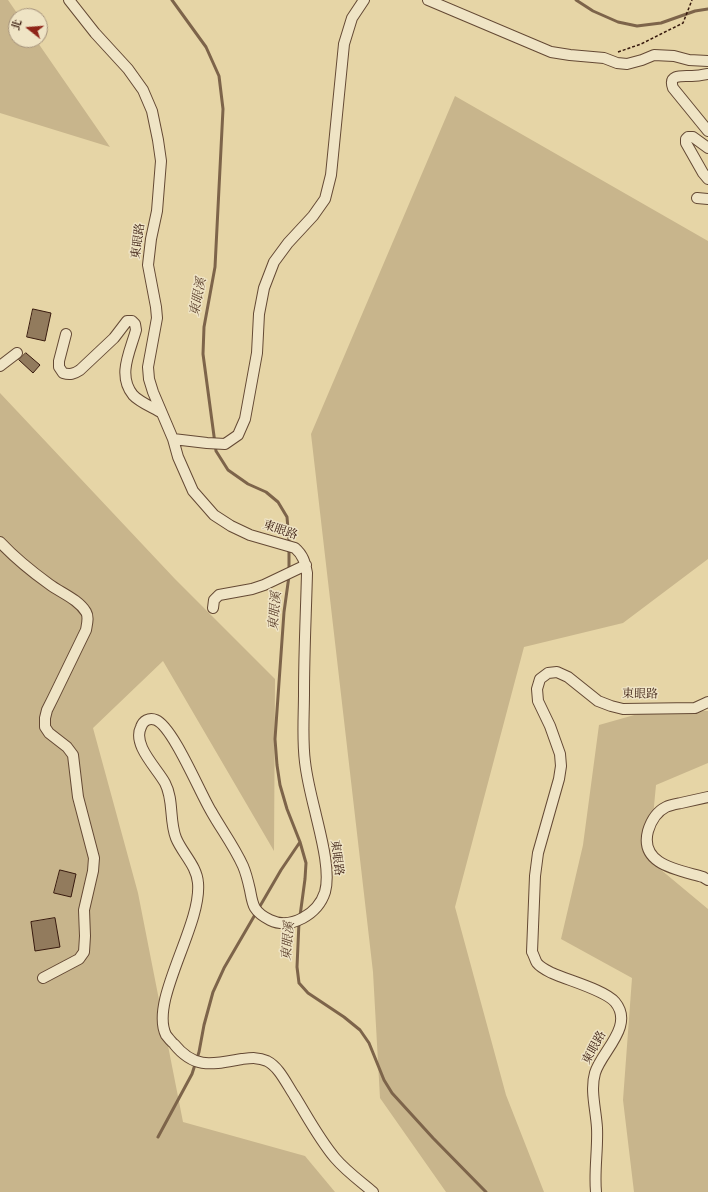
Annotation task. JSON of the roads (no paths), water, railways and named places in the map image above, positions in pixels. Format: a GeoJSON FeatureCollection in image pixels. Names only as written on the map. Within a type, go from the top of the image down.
{"type":"FeatureCollection","features":[{"type":"Feature","properties":{"kind":"street","name":"東眼路"},"geometry":{"type":"LineString","coordinates":[[69,0],[95,33],[128,69],[143,90],[152,111],[161,161],[157,211],[148,265],[157,318],[148,367],[149,379],[153,392],[173,439],[178,457],[193,491],[214,515],[231,526],[250,535],[295,548],[305,561],[307,572],[303,738],[305,763],[327,875],[325,892],[318,905],[308,915],[285,924],[275,922],[264,916],[255,908],[246,872],[202,795],[171,736],[159,722],[154,719],[142,723],[139,731],[139,740],[146,755],[165,782],[170,797],[171,817],[177,839],[197,873],[199,884],[195,910],[165,998],[162,1021],[166,1035],[180,1053],[191,1060],[199,1063],[212,1064],[259,1057],[272,1063],[322,1140],[337,1160],[373,1192]]}},
{"type":"Feature","properties":{"kind":"street"},"geometry":{"type":"LineString","coordinates":[[173,439],[225,444],[238,435],[245,419],[257,353],[259,314],[264,288],[274,262],[288,243],[313,216],[325,199],[331,175],[344,44],[352,18],[364,0]]}},
{"type":"Feature","properties":{"kind":"street"},"geometry":{"type":"LineString","coordinates":[[428,0],[551,52],[604,58],[617,63],[627,64],[654,55],[674,56],[689,60],[708,61]]}},
{"type":"Feature","properties":{"kind":"street"},"geometry":{"type":"LineString","coordinates":[[708,74],[680,76],[673,80],[671,84],[708,131]]}},
{"type":"Feature","properties":{"kind":"street"},"geometry":{"type":"LineString","coordinates":[[708,148],[693,137],[688,137],[686,139],[686,143],[708,179]]}},
{"type":"Feature","properties":{"kind":"street"},"geometry":{"type":"LineString","coordinates":[[697,198],[708,198]]}},
{"type":"Feature","properties":{"kind":"street"},"geometry":{"type":"LineString","coordinates":[[66,334],[59,361],[59,367],[63,373],[69,375],[80,370],[114,338],[127,321],[132,321],[135,324],[136,330],[125,368],[127,383],[134,396],[162,413]]}},
{"type":"Feature","properties":{"kind":"street"},"geometry":{"type":"LineString","coordinates":[[0,366],[17,353]]}},
{"type":"Feature","properties":{"kind":"street"},"geometry":{"type":"LineString","coordinates":[[0,542],[27,568],[77,603],[86,612],[88,621],[86,630],[45,718],[45,727],[49,733],[67,747],[73,755],[76,772],[75,782],[78,797],[94,858],[93,871],[84,910],[84,952],[79,959],[43,978]]}},
{"type":"Feature","properties":{"kind":"street"},"geometry":{"type":"LineString","coordinates":[[213,608],[214,600],[219,595],[258,587],[306,565]]}},
{"type":"Feature","properties":{"kind":"street","name":"東眼路"},"geometry":{"type":"LineString","coordinates":[[596,1192],[597,1127],[593,1080],[600,1062],[620,1028],[621,1018],[619,1008],[614,1001],[604,994],[543,969],[536,962],[532,952],[535,876],[538,853],[559,779],[561,766],[560,754],[550,726],[538,701],[537,689],[540,679],[548,672],[557,672],[568,677],[598,701],[623,709],[695,708],[708,702]]}},
{"type":"Feature","properties":{"kind":"street"},"geometry":{"type":"LineString","coordinates":[[708,797],[667,806],[657,812],[650,825],[646,838],[649,852],[658,862],[673,869],[703,877],[708,880]]}},
{"type":"Feature","properties":{"kind":"waterway","name":"東眼溪"},"geometry":{"type":"LineString","coordinates":[[172,0],[206,47],[219,76],[223,109],[215,267],[204,327],[203,354],[216,451],[228,470],[248,484],[266,492],[278,502],[287,517],[289,570]]}},
{"type":"Feature","properties":{"kind":"waterway"},"geometry":{"type":"LineString","coordinates":[[576,0],[593,11],[618,22],[637,26],[661,23],[695,11],[708,9]]}},
{"type":"Feature","properties":{"kind":"waterway","name":"東眼溪"},"geometry":{"type":"LineString","coordinates":[[289,576],[284,612],[275,739],[280,785],[306,863],[300,916]]}},
{"type":"Feature","properties":{"kind":"waterway"},"geometry":{"type":"LineString","coordinates":[[158,1137],[192,1074],[199,1052],[204,1025],[213,992],[224,968],[281,870],[300,842]]}},
{"type":"Feature","properties":{"kind":"waterway","name":"東眼溪"},"geometry":{"type":"LineString","coordinates":[[299,922],[297,967],[299,983],[308,993],[344,1017],[360,1030],[369,1043],[384,1080],[392,1093],[433,1138],[486,1192]]}}]}
